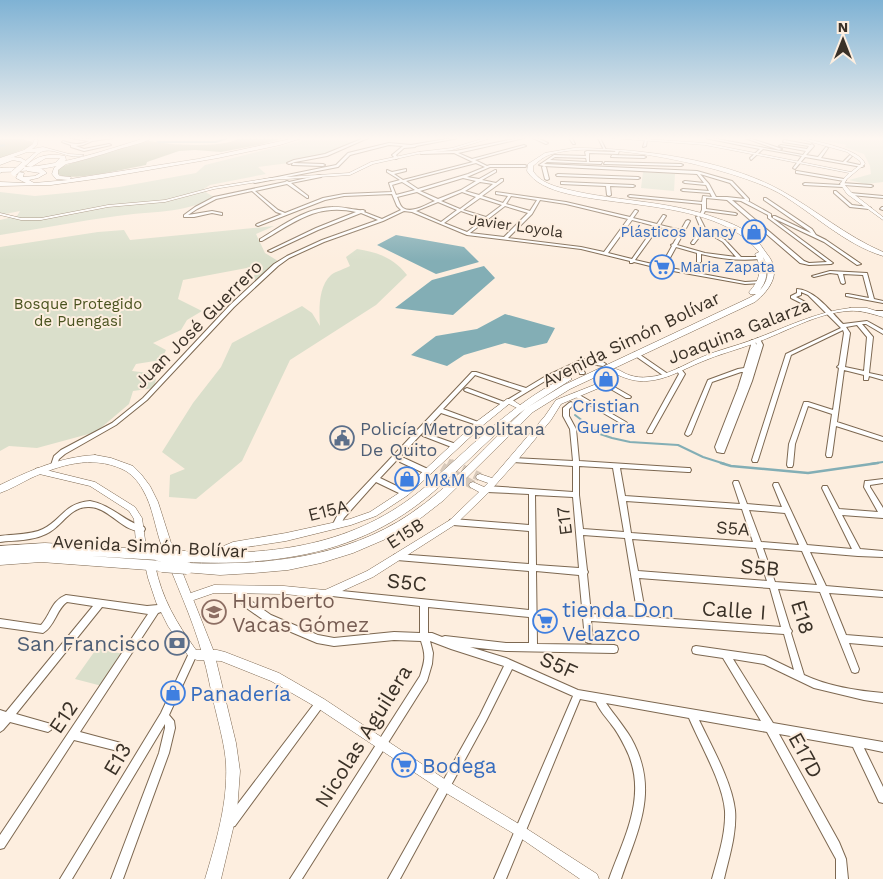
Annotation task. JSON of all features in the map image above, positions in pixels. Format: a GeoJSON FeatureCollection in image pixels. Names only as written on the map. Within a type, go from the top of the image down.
{"type":"FeatureCollection","features":[{"type":"Feature","properties":{"kind":"main road"},"geometry":{"type":"LineString","coordinates":[[12,179],[13,182],[29,186]]}},
{"type":"Feature","properties":{"kind":"main road"},"geometry":{"type":"LineString","coordinates":[[29,179],[30,182],[47,182],[72,179]]}},
{"type":"Feature","properties":{"kind":"main road"},"geometry":{"type":"LineString","coordinates":[[62,179],[67,180]]}},
{"type":"Feature","properties":{"kind":"main road"},"geometry":{"type":"LineString","coordinates":[[0,184],[29,186],[87,179]]}},
{"type":"Feature","properties":{"kind":"main road","name":"Avenida Simón Bolívar"},"geometry":{"type":"LineString","coordinates":[[530,179],[558,192],[654,207],[703,207],[752,247],[761,260]]}},
{"type":"Feature","properties":{"kind":"main road","name":"Avenida Simón Bolívar"},"geometry":{"type":"LineString","coordinates":[[186,562],[220,570],[272,568],[303,562],[381,536],[412,518],[439,498],[530,410],[559,391],[752,300],[762,292],[770,281],[771,266],[756,244],[703,207],[576,193],[553,188],[538,179]]}},
{"type":"Feature","properties":{"kind":"main road","name":"Avenida Simón Bolívar"},"geometry":{"type":"LineString","coordinates":[[750,179],[760,182],[787,196],[853,240],[883,254]]}},
{"type":"Feature","properties":{"kind":"main road"},"geometry":{"type":"LineString","coordinates":[[760,179],[785,190],[860,239],[883,250]]}},
{"type":"Feature","properties":{"kind":"main road"},"geometry":{"type":"LineString","coordinates":[[761,260],[764,269],[762,282]]}},
{"type":"Feature","properties":{"kind":"main road","name":"Avenida Simón Bolívar"},"geometry":{"type":"LineString","coordinates":[[0,560],[41,558],[186,562],[206,558],[231,560],[296,552],[355,536],[394,515],[425,493],[511,404],[553,386],[580,368],[609,367],[744,298],[756,290],[762,282]]}},
{"type":"Feature","properties":{"kind":"main road"},"geometry":{"type":"LineString","coordinates":[[0,489],[54,465],[76,461],[99,460],[118,463],[135,473],[146,487],[153,500],[166,543],[208,654],[228,735],[233,770],[227,828],[214,879]]}},
{"type":"Feature","properties":{"kind":"main road","name":"Avenida Simón Bolívar"},"geometry":{"type":"LineString","coordinates":[[0,551],[45,548],[142,554],[157,562]]}},
{"type":"Feature","properties":{"kind":"street"},"geometry":{"type":"LineString","coordinates":[[255,182],[270,179]]}},
{"type":"Feature","properties":{"kind":"street"},"geometry":{"type":"LineString","coordinates":[[0,214],[21,219],[41,219],[108,206],[165,201],[214,188],[270,179]]}},
{"type":"Feature","properties":{"kind":"street"},"geometry":{"type":"LineString","coordinates":[[221,214],[211,211],[190,217],[185,216],[213,199],[303,179]]}},
{"type":"Feature","properties":{"kind":"street"},"geometry":{"type":"LineString","coordinates":[[402,210],[390,184],[407,179]]}},
{"type":"Feature","properties":{"kind":"street"},"geometry":{"type":"LineString","coordinates":[[258,225],[324,199],[344,195],[394,195],[453,179]]}},
{"type":"Feature","properties":{"kind":"street"},"geometry":{"type":"LineString","coordinates":[[471,179],[496,184]]}},
{"type":"Feature","properties":{"kind":"street"},"geometry":{"type":"LineString","coordinates":[[413,211],[462,191],[485,179]]}},
{"type":"Feature","properties":{"kind":"street"},"geometry":{"type":"LineString","coordinates":[[637,179],[629,198],[729,209]]}},
{"type":"Feature","properties":{"kind":"street"},"geometry":{"type":"LineString","coordinates":[[702,179],[714,197]]}},
{"type":"Feature","properties":{"kind":"street"},"geometry":{"type":"LineString","coordinates":[[693,243],[703,229],[703,207],[714,197],[748,200],[732,183],[719,179]]}},
{"type":"Feature","properties":{"kind":"street"},"geometry":{"type":"LineString","coordinates":[[829,179],[843,183],[850,193],[883,219]]}},
{"type":"Feature","properties":{"kind":"street"},"geometry":{"type":"LineString","coordinates":[[843,183],[847,179]]}},
{"type":"Feature","properties":{"kind":"street"},"geometry":{"type":"LineString","coordinates":[[403,180],[438,201],[488,219]]}},
{"type":"Feature","properties":{"kind":"street"},"geometry":{"type":"LineString","coordinates":[[442,223],[502,180]]}},
{"type":"Feature","properties":{"kind":"street"},"geometry":{"type":"LineString","coordinates":[[287,182],[307,197]]}},
{"type":"Feature","properties":{"kind":"street"},"geometry":{"type":"LineString","coordinates":[[684,182],[707,184]]}},
{"type":"Feature","properties":{"kind":"street"},"geometry":{"type":"LineString","coordinates":[[562,183],[633,186]]}},
{"type":"Feature","properties":{"kind":"street"},"geometry":{"type":"LineString","coordinates":[[805,184],[843,183],[871,186]]}},
{"type":"Feature","properties":{"kind":"street"},"geometry":{"type":"LineString","coordinates":[[435,184],[443,190]]}},
{"type":"Feature","properties":{"kind":"street"},"geometry":{"type":"LineString","coordinates":[[588,184],[590,191]]}},
{"type":"Feature","properties":{"kind":"street"},"geometry":{"type":"LineString","coordinates":[[608,185],[609,195]]}},
{"type":"Feature","properties":{"kind":"street"},"geometry":{"type":"LineString","coordinates":[[252,190],[277,211],[284,214]]}},
{"type":"Feature","properties":{"kind":"street"},"geometry":{"type":"LineString","coordinates":[[683,190],[712,192]]}},
{"type":"Feature","properties":{"kind":"street"},"geometry":{"type":"LineString","coordinates":[[462,191],[530,213]]}},
{"type":"Feature","properties":{"kind":"street"},"geometry":{"type":"LineString","coordinates":[[869,208],[851,206],[835,192],[883,197]]}},
{"type":"Feature","properties":{"kind":"street"},"geometry":{"type":"LineString","coordinates":[[497,193],[595,210],[630,220],[682,231]]}},
{"type":"Feature","properties":{"kind":"street"},"geometry":{"type":"LineString","coordinates":[[466,234],[504,205],[510,195]]}},
{"type":"Feature","properties":{"kind":"street"},"geometry":{"type":"LineString","coordinates":[[681,197],[703,207],[735,214]]}},
{"type":"Feature","properties":{"kind":"street"},"geometry":{"type":"LineString","coordinates":[[727,198],[783,248],[805,264],[831,263],[770,216]]}},
{"type":"Feature","properties":{"kind":"street"},"geometry":{"type":"LineString","coordinates":[[505,239],[530,213],[539,199]]}},
{"type":"Feature","properties":{"kind":"street"},"geometry":{"type":"LineString","coordinates":[[742,200],[770,216],[814,236],[859,264]]}},
{"type":"Feature","properties":{"kind":"street"},"geometry":{"type":"LineString","coordinates":[[765,200],[811,230],[814,236]]}},
{"type":"Feature","properties":{"kind":"street"},"geometry":{"type":"LineString","coordinates":[[261,240],[318,210],[345,207],[362,211],[382,220]]}},
{"type":"Feature","properties":{"kind":"street","name":"Javier Loyola"},"geometry":{"type":"LineString","coordinates":[[402,210],[413,211],[466,234],[552,243],[662,268],[744,283],[762,282]]}},
{"type":"Feature","properties":{"kind":"street","name":"Juan José Guerrero"},"geometry":{"type":"LineString","coordinates":[[54,465],[56,458],[63,452],[114,424],[145,399],[232,306],[276,265],[288,257],[323,241],[382,220],[402,210]]}},
{"type":"Feature","properties":{"kind":"street"},"geometry":{"type":"LineString","coordinates":[[270,251],[323,226],[362,211]]}},
{"type":"Feature","properties":{"kind":"street"},"geometry":{"type":"LineString","coordinates":[[606,254],[636,211]]}},
{"type":"Feature","properties":{"kind":"street"},"geometry":{"type":"LineString","coordinates":[[632,262],[664,216]]}},
{"type":"Feature","properties":{"kind":"street"},"geometry":{"type":"LineString","coordinates":[[662,268],[673,245],[688,221]]}},
{"type":"Feature","properties":{"kind":"street"},"geometry":{"type":"LineString","coordinates":[[703,229],[724,241],[738,258]]}},
{"type":"Feature","properties":{"kind":"street"},"geometry":{"type":"LineString","coordinates":[[673,245],[699,253],[761,260]]}},
{"type":"Feature","properties":{"kind":"street"},"geometry":{"type":"LineString","coordinates":[[699,253],[699,262]]}},
{"type":"Feature","properties":{"kind":"street"},"geometry":{"type":"LineString","coordinates":[[840,272],[843,283]]}},
{"type":"Feature","properties":{"kind":"street"},"geometry":{"type":"LineString","coordinates":[[814,276],[824,273],[860,272],[867,275],[872,300]]}},
{"type":"Feature","properties":{"kind":"street","name":"Javier Loyola"},"geometry":{"type":"LineString","coordinates":[[744,283],[756,290]]}},
{"type":"Feature","properties":{"kind":"street"},"geometry":{"type":"LineString","coordinates":[[805,304],[793,297],[799,294],[799,290],[810,294],[843,327],[846,333],[829,455]]}},
{"type":"Feature","properties":{"kind":"street"},"geometry":{"type":"LineString","coordinates":[[848,295],[883,302]]}},
{"type":"Feature","properties":{"kind":"street","name":"Joaquina Galarza"},"geometry":{"type":"LineString","coordinates":[[609,367],[632,378],[644,381],[666,375],[705,357],[755,341],[828,313],[854,309],[881,313]]}},
{"type":"Feature","properties":{"kind":"street"},"geometry":{"type":"LineString","coordinates":[[755,460],[790,353],[843,327],[858,323],[868,322],[883,332]]}},
{"type":"Feature","properties":{"kind":"street"},"geometry":{"type":"LineString","coordinates":[[858,323],[870,337],[867,377]]}},
{"type":"Feature","properties":{"kind":"street"},"geometry":{"type":"LineString","coordinates":[[755,341],[760,345],[749,381],[723,448],[720,451],[718,447],[746,370],[755,341]]}},
{"type":"Feature","properties":{"kind":"street"},"geometry":{"type":"LineString","coordinates":[[636,354],[666,375]]}},
{"type":"Feature","properties":{"kind":"street"},"geometry":{"type":"LineString","coordinates":[[486,490],[548,418],[556,403],[604,383],[609,367]]}},
{"type":"Feature","properties":{"kind":"street"},"geometry":{"type":"LineString","coordinates":[[425,434],[454,446],[479,424],[511,404],[525,390],[580,368]]}},
{"type":"Feature","properties":{"kind":"street"},"geometry":{"type":"LineString","coordinates":[[840,368],[867,377],[883,378]]}},
{"type":"Feature","properties":{"kind":"street"},"geometry":{"type":"LineString","coordinates":[[650,432],[682,374],[679,370]]}},
{"type":"Feature","properties":{"kind":"street"},"geometry":{"type":"LineString","coordinates":[[688,434],[710,381],[740,370],[746,370]]}},
{"type":"Feature","properties":{"kind":"street"},"geometry":{"type":"LineString","coordinates":[[337,524],[341,516],[474,373],[525,390]]}},
{"type":"Feature","properties":{"kind":"street"},"geometry":{"type":"LineString","coordinates":[[604,383],[628,397]]}},
{"type":"Feature","properties":{"kind":"street"},"geometry":{"type":"LineString","coordinates":[[467,390],[511,404]]}},
{"type":"Feature","properties":{"kind":"street"},"geometry":{"type":"LineString","coordinates":[[576,396],[624,423]]}},
{"type":"Feature","properties":{"kind":"street"},"geometry":{"type":"LineString","coordinates":[[790,465],[792,444],[806,403],[835,413]]}},
{"type":"Feature","properties":{"kind":"street","name":"E17"},"geometry":{"type":"LineString","coordinates":[[571,404],[566,408],[565,412],[573,429],[576,495],[589,638]]}},
{"type":"Feature","properties":{"kind":"street"},"geometry":{"type":"LineString","coordinates":[[439,410],[479,424]]}},
{"type":"Feature","properties":{"kind":"street"},"geometry":{"type":"LineString","coordinates":[[834,423],[883,439]]}},
{"type":"Feature","properties":{"kind":"street","name":"E15A"},"geometry":{"type":"LineString","coordinates":[[206,558],[234,546],[286,537],[373,514],[442,463],[454,446]]}},
{"type":"Feature","properties":{"kind":"street"},"geometry":{"type":"LineString","coordinates":[[402,460],[428,472]]}},
{"type":"Feature","properties":{"kind":"street"},"geometry":{"type":"LineString","coordinates":[[513,460],[688,470]]}},
{"type":"Feature","properties":{"kind":"street"},"geometry":{"type":"LineString","coordinates":[[616,466],[643,621]]}},
{"type":"Feature","properties":{"kind":"street"},"geometry":{"type":"LineString","coordinates":[[38,471],[80,480],[107,492],[132,509],[138,518],[141,529],[142,554]]}},
{"type":"Feature","properties":{"kind":"street"},"geometry":{"type":"LineString","coordinates":[[480,478],[494,482]]}},
{"type":"Feature","properties":{"kind":"street"},"geometry":{"type":"LineString","coordinates":[[375,479],[405,492]]}},
{"type":"Feature","properties":{"kind":"street"},"geometry":{"type":"LineString","coordinates":[[883,481],[867,482],[866,486],[883,514]]}},
{"type":"Feature","properties":{"kind":"street","name":"E18"},"geometry":{"type":"LineString","coordinates":[[736,483],[759,544],[788,631],[801,678]]}},
{"type":"Feature","properties":{"kind":"street"},"geometry":{"type":"LineString","coordinates":[[473,485],[486,490],[576,495]]}},
{"type":"Feature","properties":{"kind":"street"},"geometry":{"type":"LineString","coordinates":[[776,485],[823,589],[855,670]]}},
{"type":"Feature","properties":{"kind":"street"},"geometry":{"type":"LineString","coordinates":[[825,488],[858,553]]}},
{"type":"Feature","properties":{"kind":"street","name":"E15B"},"geometry":{"type":"LineString","coordinates":[[332,593],[370,574],[453,522],[486,490]]}},
{"type":"Feature","properties":{"kind":"street"},"geometry":{"type":"LineString","coordinates":[[532,493],[533,647]]}},
{"type":"Feature","properties":{"kind":"street"},"geometry":{"type":"LineString","coordinates":[[621,498],[787,510]]}},
{"type":"Feature","properties":{"kind":"street"},"geometry":{"type":"LineString","coordinates":[[0,539],[44,533],[74,508],[90,504],[106,508],[133,527],[141,529]]}},
{"type":"Feature","properties":{"kind":"street"},"geometry":{"type":"LineString","coordinates":[[838,512],[883,514]]}},
{"type":"Feature","properties":{"kind":"street"},"geometry":{"type":"LineString","coordinates":[[453,522],[532,528]]}},
{"type":"Feature","properties":{"kind":"street","name":"S5A"},"geometry":{"type":"LineString","coordinates":[[580,532],[883,554]]}},
{"type":"Feature","properties":{"kind":"street"},"geometry":{"type":"LineString","coordinates":[[397,558],[584,572]]}},
{"type":"Feature","properties":{"kind":"street"},"geometry":{"type":"LineString","coordinates":[[157,562],[156,592],[159,609],[194,654],[198,656],[208,654],[224,656],[275,677],[320,703],[446,786],[520,830],[592,879]]}},
{"type":"Feature","properties":{"kind":"street","name":"S5B"},"geometry":{"type":"LineString","coordinates":[[635,574],[883,594]]}},
{"type":"Feature","properties":{"kind":"street","name":"S5C"},"geometry":{"type":"LineString","coordinates":[[188,598],[211,589],[332,593],[533,614]]}},
{"type":"Feature","properties":{"kind":"street","name":"S5F"},"geometry":{"type":"LineString","coordinates":[[238,590],[241,597],[248,604],[268,618],[317,639],[348,642],[394,636],[424,636],[507,662],[578,694],[883,747]]}},
{"type":"Feature","properties":{"kind":"street"},"geometry":{"type":"LineString","coordinates":[[0,624],[41,629],[46,626],[58,603],[68,598],[99,604],[159,609]]}},
{"type":"Feature","properties":{"kind":"street","name":"Nicolas Aguilera"},"geometry":{"type":"LineString","coordinates":[[296,879],[424,678],[429,653],[424,636],[424,603]]}},
{"type":"Feature","properties":{"kind":"street"},"geometry":{"type":"LineString","coordinates":[[0,727],[4,715],[99,604]]}},
{"type":"Feature","properties":{"kind":"street","name":"E12"},"geometry":{"type":"LineString","coordinates":[[0,844],[159,609]]}},
{"type":"Feature","properties":{"kind":"street","name":"Calle I"},"geometry":{"type":"LineString","coordinates":[[587,617],[788,631]]}},
{"type":"Feature","properties":{"kind":"street"},"geometry":{"type":"LineString","coordinates":[[843,638],[883,642]]}},
{"type":"Feature","properties":{"kind":"street"},"geometry":{"type":"LineString","coordinates":[[444,641],[506,647],[614,649]]}},
{"type":"Feature","properties":{"kind":"street"},"geometry":{"type":"LineString","coordinates":[[394,879],[446,786],[507,662],[506,647]]}},
{"type":"Feature","properties":{"kind":"street"},"geometry":{"type":"LineString","coordinates":[[696,650],[765,660],[822,686],[864,696],[883,698]]}},
{"type":"Feature","properties":{"kind":"street","name":"E13"},"geometry":{"type":"LineString","coordinates":[[66,879],[164,716],[194,654]]}},
{"type":"Feature","properties":{"kind":"street","name":"E17D"},"geometry":{"type":"LineString","coordinates":[[725,654],[771,729],[835,846],[841,859],[842,879]]}},
{"type":"Feature","properties":{"kind":"street"},"geometry":{"type":"LineString","coordinates":[[500,879],[578,694]]}},
{"type":"Feature","properties":{"kind":"street"},"geometry":{"type":"LineString","coordinates":[[600,699],[604,708],[618,724],[630,746],[640,775],[642,792],[640,808],[615,879]]}},
{"type":"Feature","properties":{"kind":"street"},"geometry":{"type":"LineString","coordinates":[[227,828],[320,703]]}},
{"type":"Feature","properties":{"kind":"street"},"geometry":{"type":"LineString","coordinates":[[4,715],[48,726]]}},
{"type":"Feature","properties":{"kind":"street"},"geometry":{"type":"LineString","coordinates":[[692,715],[726,793],[730,810],[730,822],[718,879]]}},
{"type":"Feature","properties":{"kind":"street"},"geometry":{"type":"LineString","coordinates":[[117,879],[164,752],[170,728],[169,722],[164,716]]}},
{"type":"Feature","properties":{"kind":"street"},"geometry":{"type":"LineString","coordinates":[[74,735],[118,746]]}},
{"type":"Feature","properties":{"kind":"street"},"geometry":{"type":"LineString","coordinates":[[856,743],[883,798]]}},
{"type":"Feature","properties":{"kind":"green space"},"geometry":{"type":"Polygon","coordinates":[[[163,179],[240,179],[210,185],[202,190],[214,197],[179,209],[129,214],[0,235],[0,220],[17,216],[20,211],[0,215],[0,192],[35,196],[119,187],[163,179]]]}},
{"type":"Feature","properties":{"kind":"green space"},"geometry":{"type":"Polygon","coordinates":[[[642,179],[675,179],[674,191],[641,188],[642,179]]]}},
{"type":"Feature","properties":{"kind":"green space"},"geometry":{"type":"Polygon","coordinates":[[[883,179],[883,182],[866,184],[849,180],[883,179]]]}},
{"type":"Feature","properties":{"kind":"green space","name":"Bosque Protegido de Puengasi"},"geometry":{"type":"Polygon","coordinates":[[[274,226],[256,234],[265,253],[278,261],[255,283],[254,276],[258,266],[183,280],[178,299],[202,311],[187,320],[181,330],[153,343],[166,350],[161,360],[136,364],[132,371],[157,374],[154,388],[133,391],[129,404],[96,432],[37,448],[9,446],[0,451],[0,247],[98,232],[124,230],[130,240],[274,226]]]}},
{"type":"Feature","properties":{"kind":"green space"},"geometry":{"type":"Polygon","coordinates":[[[357,249],[391,260],[407,275],[376,305],[290,360],[242,461],[196,499],[169,497],[170,475],[185,469],[162,452],[193,403],[221,367],[232,343],[302,306],[312,313],[320,326],[320,306],[324,286],[331,275],[350,266],[346,257],[357,249]]]}},
{"type":"Feature","properties":{"kind":"green space"},"geometry":{"type":"Polygon","coordinates":[[[97,648],[123,654],[102,686],[75,679],[97,648]]]}},
{"type":"Feature","properties":{"kind":"water"},"geometry":{"type":"Polygon","coordinates":[[[396,235],[464,247],[479,262],[436,274],[377,245],[396,235]]]}},
{"type":"Feature","properties":{"kind":"water"},"geometry":{"type":"Polygon","coordinates":[[[484,266],[495,278],[453,315],[395,308],[432,280],[484,266]]]}},
{"type":"Feature","properties":{"kind":"water"},"geometry":{"type":"Polygon","coordinates":[[[505,314],[555,328],[547,343],[525,348],[505,343],[464,355],[447,366],[411,355],[436,336],[477,329],[505,314]]]}},
{"type":"Feature","properties":{"kind":"waterway"},"geometry":{"type":"LineString","coordinates":[[575,415],[600,434],[612,438],[630,442],[678,445],[703,457],[725,464]]}},
{"type":"Feature","properties":{"kind":"waterway"},"geometry":{"type":"LineString","coordinates":[[870,464],[883,462]]}},
{"type":"Feature","properties":{"kind":"waterway"},"geometry":{"type":"LineString","coordinates":[[721,463],[731,466],[808,473],[878,463]]}},
{"type":"Feature","properties":{"kind":"tunnel"},"geometry":{"type":"LineString","coordinates":[[450,463],[480,477]]}},
{"type":"Feature","properties":{"kind":"tunnel"},"geometry":{"type":"LineString","coordinates":[[442,467],[473,485]]}},
{"type":"Feature","properties":{"kind":"place","name":"Plásticos Nancy"},"geometry":{"type":"Point","coordinates":[754,232]}},
{"type":"Feature","properties":{"kind":"place","name":"Maria Zapata"},"geometry":{"type":"Point","coordinates":[662,267]}},
{"type":"Feature","properties":{"kind":"place","name":"Cristian Guerra"},"geometry":{"type":"Point","coordinates":[606,379]}},
{"type":"Feature","properties":{"kind":"place","name":"Policía Metropolitana De Quito"},"geometry":{"type":"Point","coordinates":[342,438]}},
{"type":"Feature","properties":{"kind":"place","name":"M&M"},"geometry":{"type":"Point","coordinates":[407,479]}},
{"type":"Feature","properties":{"kind":"place","name":"Humberto Vacas Gómez"},"geometry":{"type":"Point","coordinates":[214,612]}},
{"type":"Feature","properties":{"kind":"place","name":"tienda Don Velazco"},"geometry":{"type":"Point","coordinates":[545,621]}},
{"type":"Feature","properties":{"kind":"place","name":"San Francisco"},"geometry":{"type":"Point","coordinates":[177,643]}},
{"type":"Feature","properties":{"kind":"place","name":"Panadería"},"geometry":{"type":"Point","coordinates":[173,693]}},
{"type":"Feature","properties":{"kind":"place","name":"Bodega"},"geometry":{"type":"Point","coordinates":[404,765]}}]}
